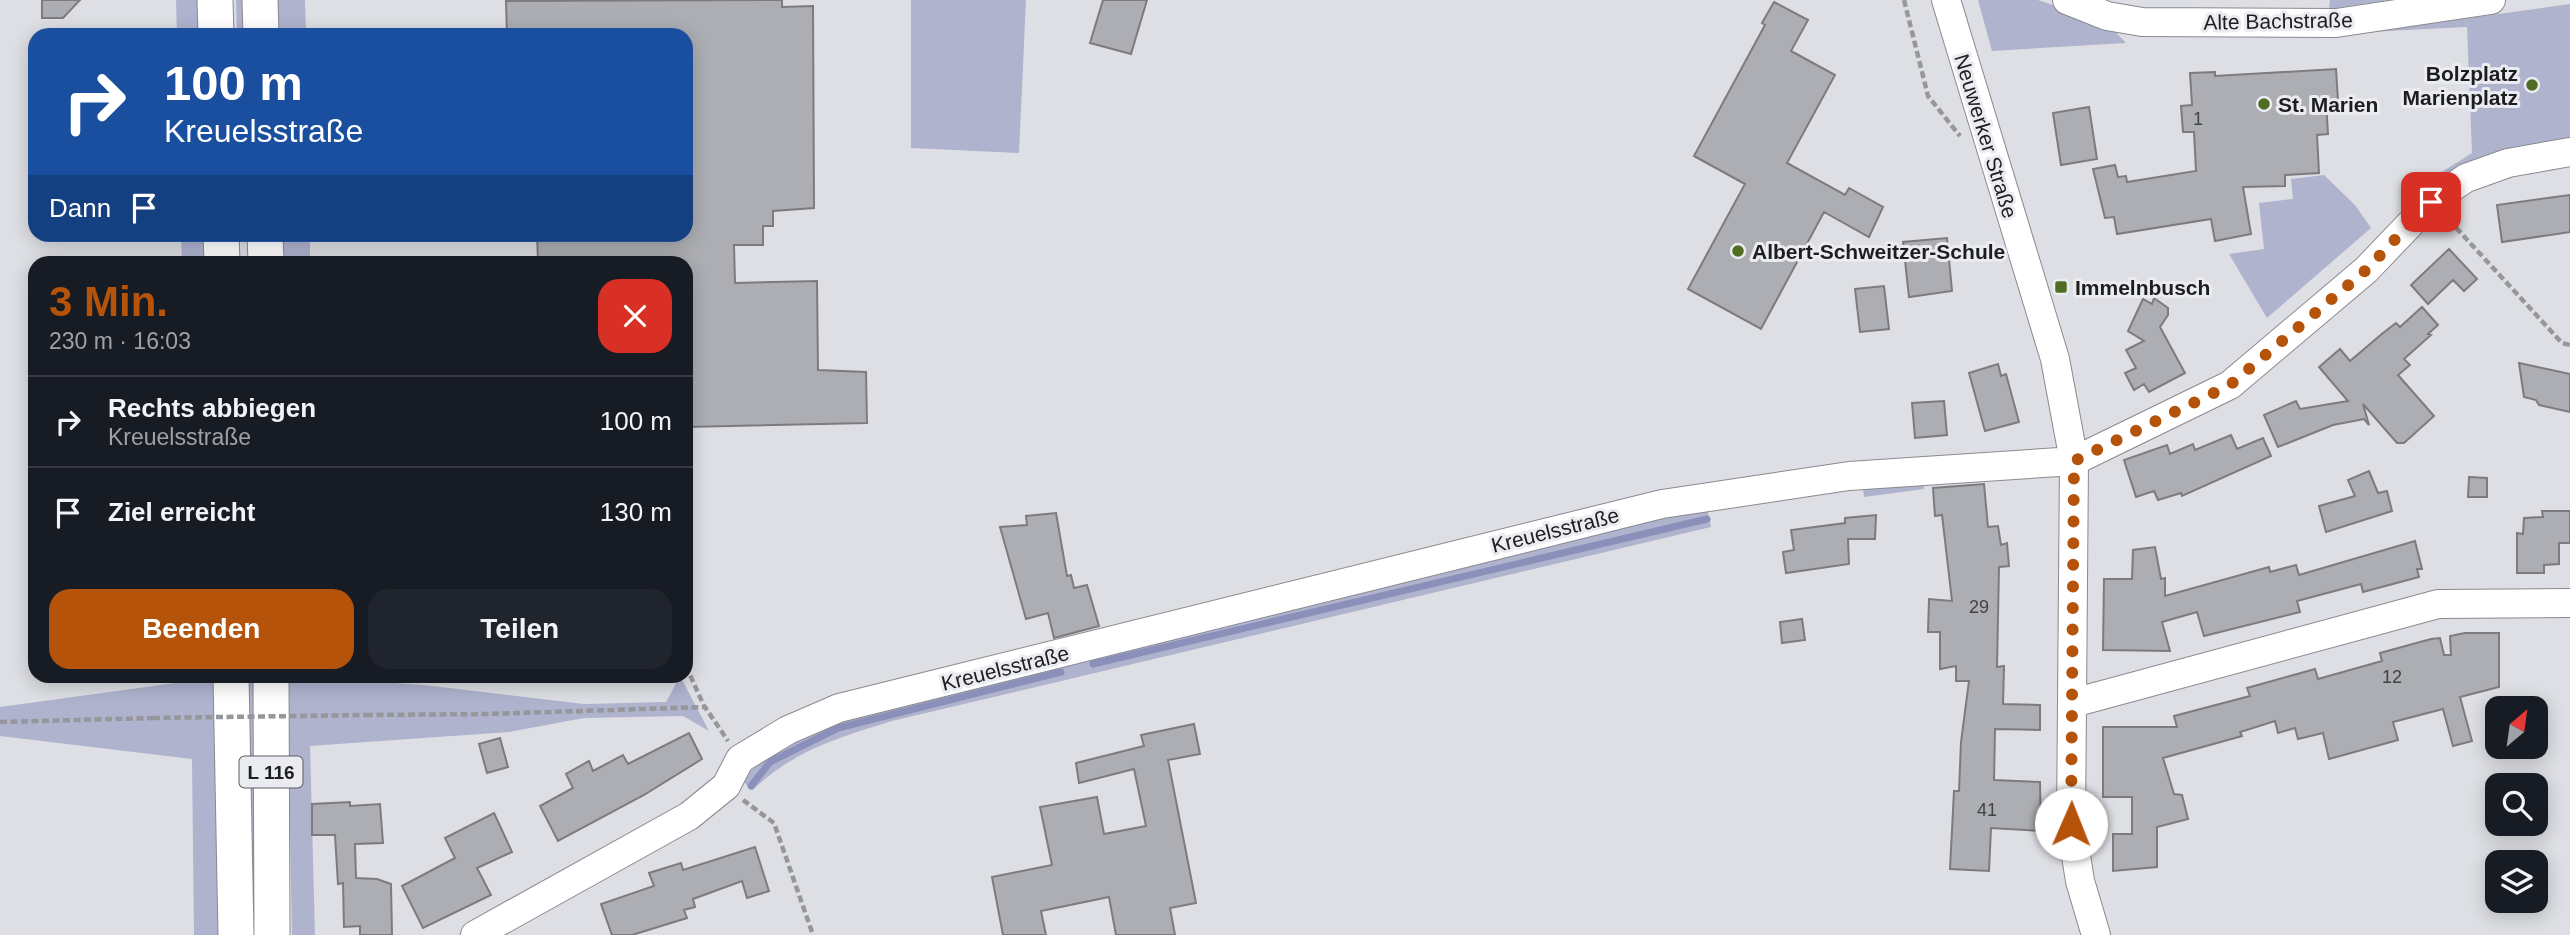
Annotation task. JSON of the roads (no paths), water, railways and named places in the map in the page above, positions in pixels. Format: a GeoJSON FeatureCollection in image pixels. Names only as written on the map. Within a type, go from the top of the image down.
{"type":"FeatureCollection","features":[{"type":"Feature","properties":{"kind":"main road"},"geometry":{"type":"LineString","coordinates":[[215,0],[216,28]]}},
{"type":"Feature","properties":{"kind":"main road"},"geometry":{"type":"LineString","coordinates":[[260,0],[261,28]]}},
{"type":"Feature","properties":{"kind":"main road","name":"L 116"},"geometry":{"type":"LineString","coordinates":[[231,683],[236,935]]}},
{"type":"Feature","properties":{"kind":"main road","name":"L 116"},"geometry":{"type":"LineString","coordinates":[[271,683],[272,935]]}},
{"type":"Feature","properties":{"kind":"street","name":"Neuwerker Straße"},"geometry":{"type":"LineString","coordinates":[[1946,0],[2055,359],[2074,461],[2071,824],[2080,881],[2096,935]]}},
{"type":"Feature","properties":{"kind":"street","name":"Alte Bachstraße"},"geometry":{"type":"LineString","coordinates":[[2067,0],[2107,16],[2143,22],[2336,23],[2491,0]]}},
{"type":"Feature","properties":{"kind":"street","name":"Kreuelsstraße"},"geometry":{"type":"LineString","coordinates":[[475,935],[689,816],[726,786],[740,759],[788,730],[839,708],[1662,504],[1849,476],[2074,461],[2230,385],[2366,270],[2431,202],[2476,174],[2508,163],[2570,152]]}},
{"type":"Feature","properties":{"kind":"street"},"geometry":{"type":"LineString","coordinates":[[2073,703],[2438,604],[2570,603]]}},
{"type":"Feature","properties":{"kind":"waterway"},"geometry":{"type":"LineString","coordinates":[[1093,664],[1707,519]]}},
{"type":"Feature","properties":{"kind":"waterway"},"geometry":{"type":"LineString","coordinates":[[751,786],[770,762],[838,728],[1061,672]]}},
{"type":"Feature","properties":{"kind":"place","name":"Bolzplatz Marienplatz"},"geometry":{"type":"Point","coordinates":[2532,85]}},
{"type":"Feature","properties":{"kind":"place","name":"St. Marien"},"geometry":{"type":"Point","coordinates":[2264,104]}},
{"type":"Feature","properties":{"kind":"place","name":"Albert-Schweitzer-Schule"},"geometry":{"type":"Point","coordinates":[1738,251]}},
{"type":"Feature","properties":{"kind":"place","name":"Immelnbusch"},"geometry":{"type":"Point","coordinates":[2061,287]}}]}
